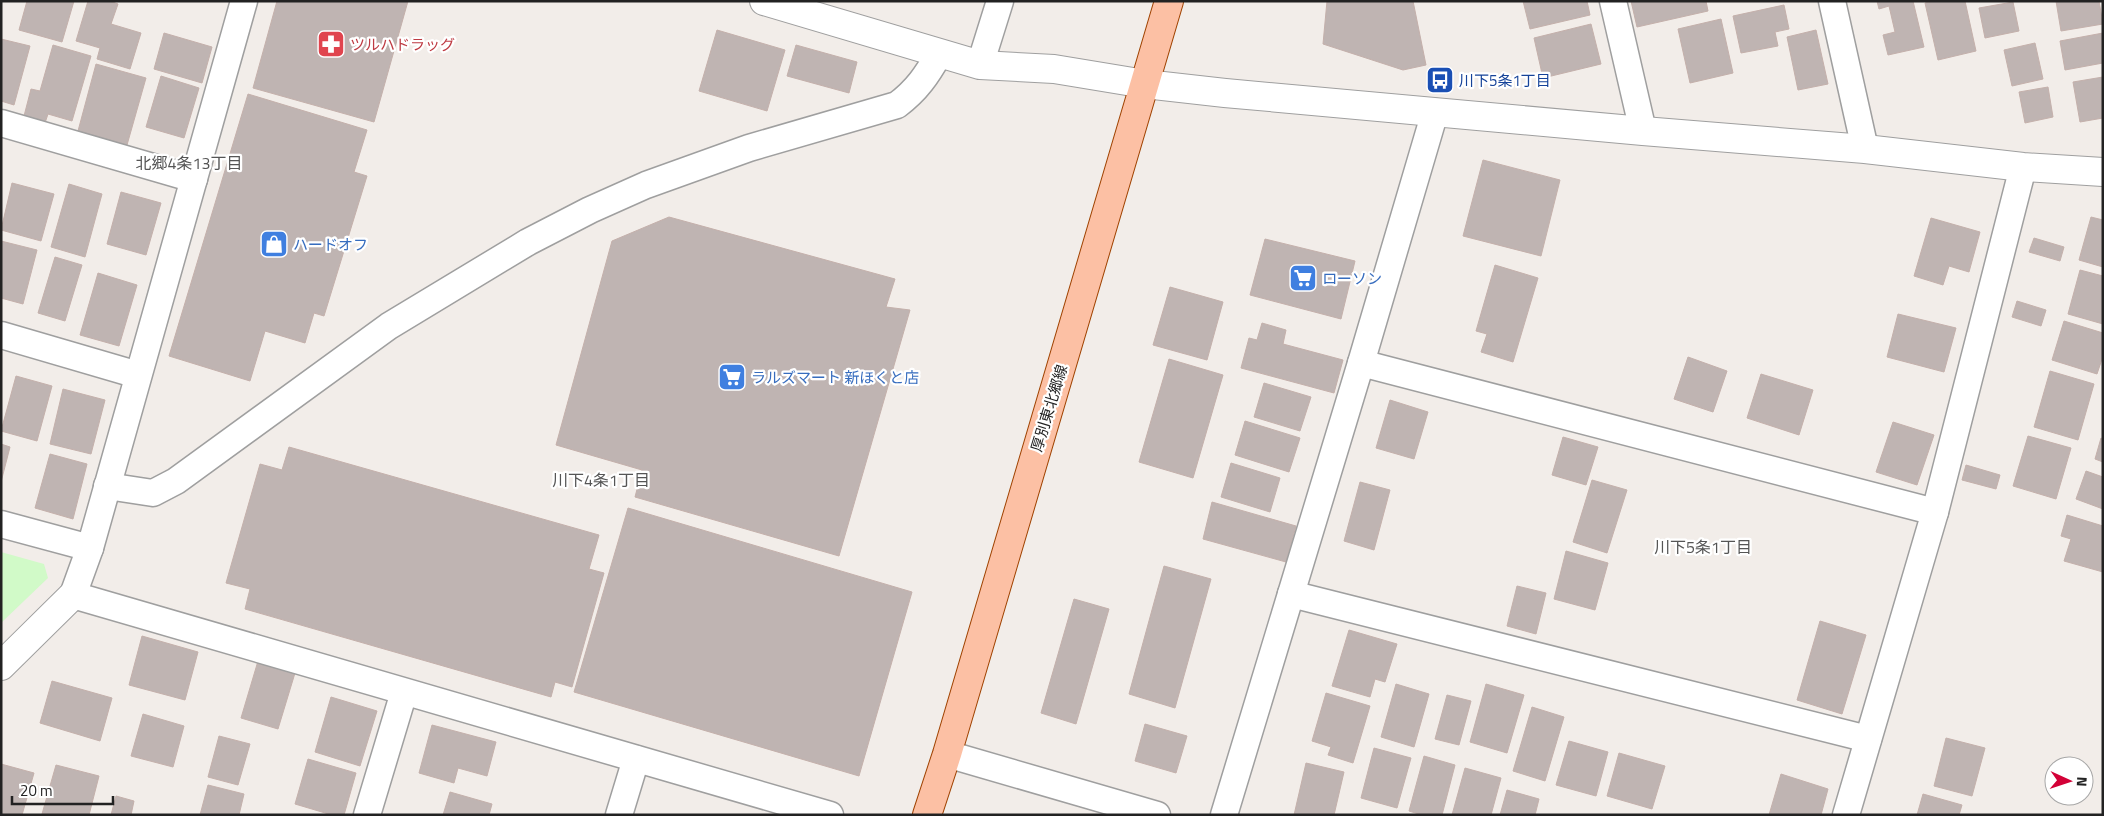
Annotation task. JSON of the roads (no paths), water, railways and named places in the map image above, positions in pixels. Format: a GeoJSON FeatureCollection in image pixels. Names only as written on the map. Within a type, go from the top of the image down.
{"type":"FeatureCollection","features":[{"type":"Feature","properties":{"kind":"main road","name":"厚別東北郷線"},"geometry":{"type":"LineString","coordinates":[[927,815],[947,754],[1169,1]]}},
{"type":"Feature","properties":{"kind":"street"},"geometry":{"type":"LineString","coordinates":[[1,666],[73,594],[90,548],[244,1]]}},
{"type":"Feature","properties":{"kind":"street"},"geometry":{"type":"LineString","coordinates":[[764,1],[816,9],[939,54],[980,65],[1054,69],[1145,84],[1643,132],[1865,149],[2022,168],[2103,172]]}},
{"type":"Feature","properties":{"kind":"street"},"geometry":{"type":"LineString","coordinates":[[980,65],[1000,1]]}},
{"type":"Feature","properties":{"kind":"street"},"geometry":{"type":"LineString","coordinates":[[1613,1],[1643,132]]}},
{"type":"Feature","properties":{"kind":"street"},"geometry":{"type":"LineString","coordinates":[[1832,1],[1865,149]]}},
{"type":"Feature","properties":{"kind":"street"},"geometry":{"type":"LineString","coordinates":[[107,486],[153,493],[176,481],[389,326],[528,242],[590,210],[646,185],[749,148],[898,105],[914,92],[930,71],[939,54]]}},
{"type":"Feature","properties":{"kind":"street"},"geometry":{"type":"LineString","coordinates":[[1224,815],[1361,363],[1434,112]]}},
{"type":"Feature","properties":{"kind":"street"},"geometry":{"type":"LineString","coordinates":[[1,122],[194,179]]}},
{"type":"Feature","properties":{"kind":"street"},"geometry":{"type":"LineString","coordinates":[[1846,815],[1935,512],[2022,168]]}},
{"type":"Feature","properties":{"kind":"street"},"geometry":{"type":"LineString","coordinates":[[1,335],[138,375]]}},
{"type":"Feature","properties":{"kind":"street"},"geometry":{"type":"LineString","coordinates":[[1361,363],[1935,512]]}},
{"type":"Feature","properties":{"kind":"street"},"geometry":{"type":"LineString","coordinates":[[1,524],[90,548]]}},
{"type":"Feature","properties":{"kind":"street"},"geometry":{"type":"LineString","coordinates":[[73,594],[830,815]]}},
{"type":"Feature","properties":{"kind":"street"},"geometry":{"type":"LineString","coordinates":[[1291,594],[1868,740]]}},
{"type":"Feature","properties":{"kind":"street"},"geometry":{"type":"LineString","coordinates":[[367,815],[404,692]]}},
{"type":"Feature","properties":{"kind":"street"},"geometry":{"type":"LineString","coordinates":[[947,754],[1157,815]]}},
{"type":"Feature","properties":{"kind":"street"},"geometry":{"type":"LineString","coordinates":[[619,815],[636,759]]}},
{"type":"Feature","properties":{"kind":"place","name":"ツルハドラッグ"},"geometry":{"type":"Point","coordinates":[331,44]}},
{"type":"Feature","properties":{"kind":"place","name":"川下5条1丁目"},"geometry":{"type":"Point","coordinates":[1440,80]}},
{"type":"Feature","properties":{"kind":"place","name":"ハードオフ"},"geometry":{"type":"Point","coordinates":[274,244]}},
{"type":"Feature","properties":{"kind":"place","name":"ローソン"},"geometry":{"type":"Point","coordinates":[1303,278]}},
{"type":"Feature","properties":{"kind":"place","name":"ラルズマート 新ほくと店"},"geometry":{"type":"Point","coordinates":[732,377]}},
{"type":"Feature","properties":{"kind":"district","name":"北郷4条13丁目"},"geometry":{"type":"Point","coordinates":[189,163]}},
{"type":"Feature","properties":{"kind":"district","name":"川下4条1丁目"},"geometry":{"type":"Point","coordinates":[601,480]}},
{"type":"Feature","properties":{"kind":"district","name":"川下5条1丁目"},"geometry":{"type":"Point","coordinates":[1703,547]}}]}
